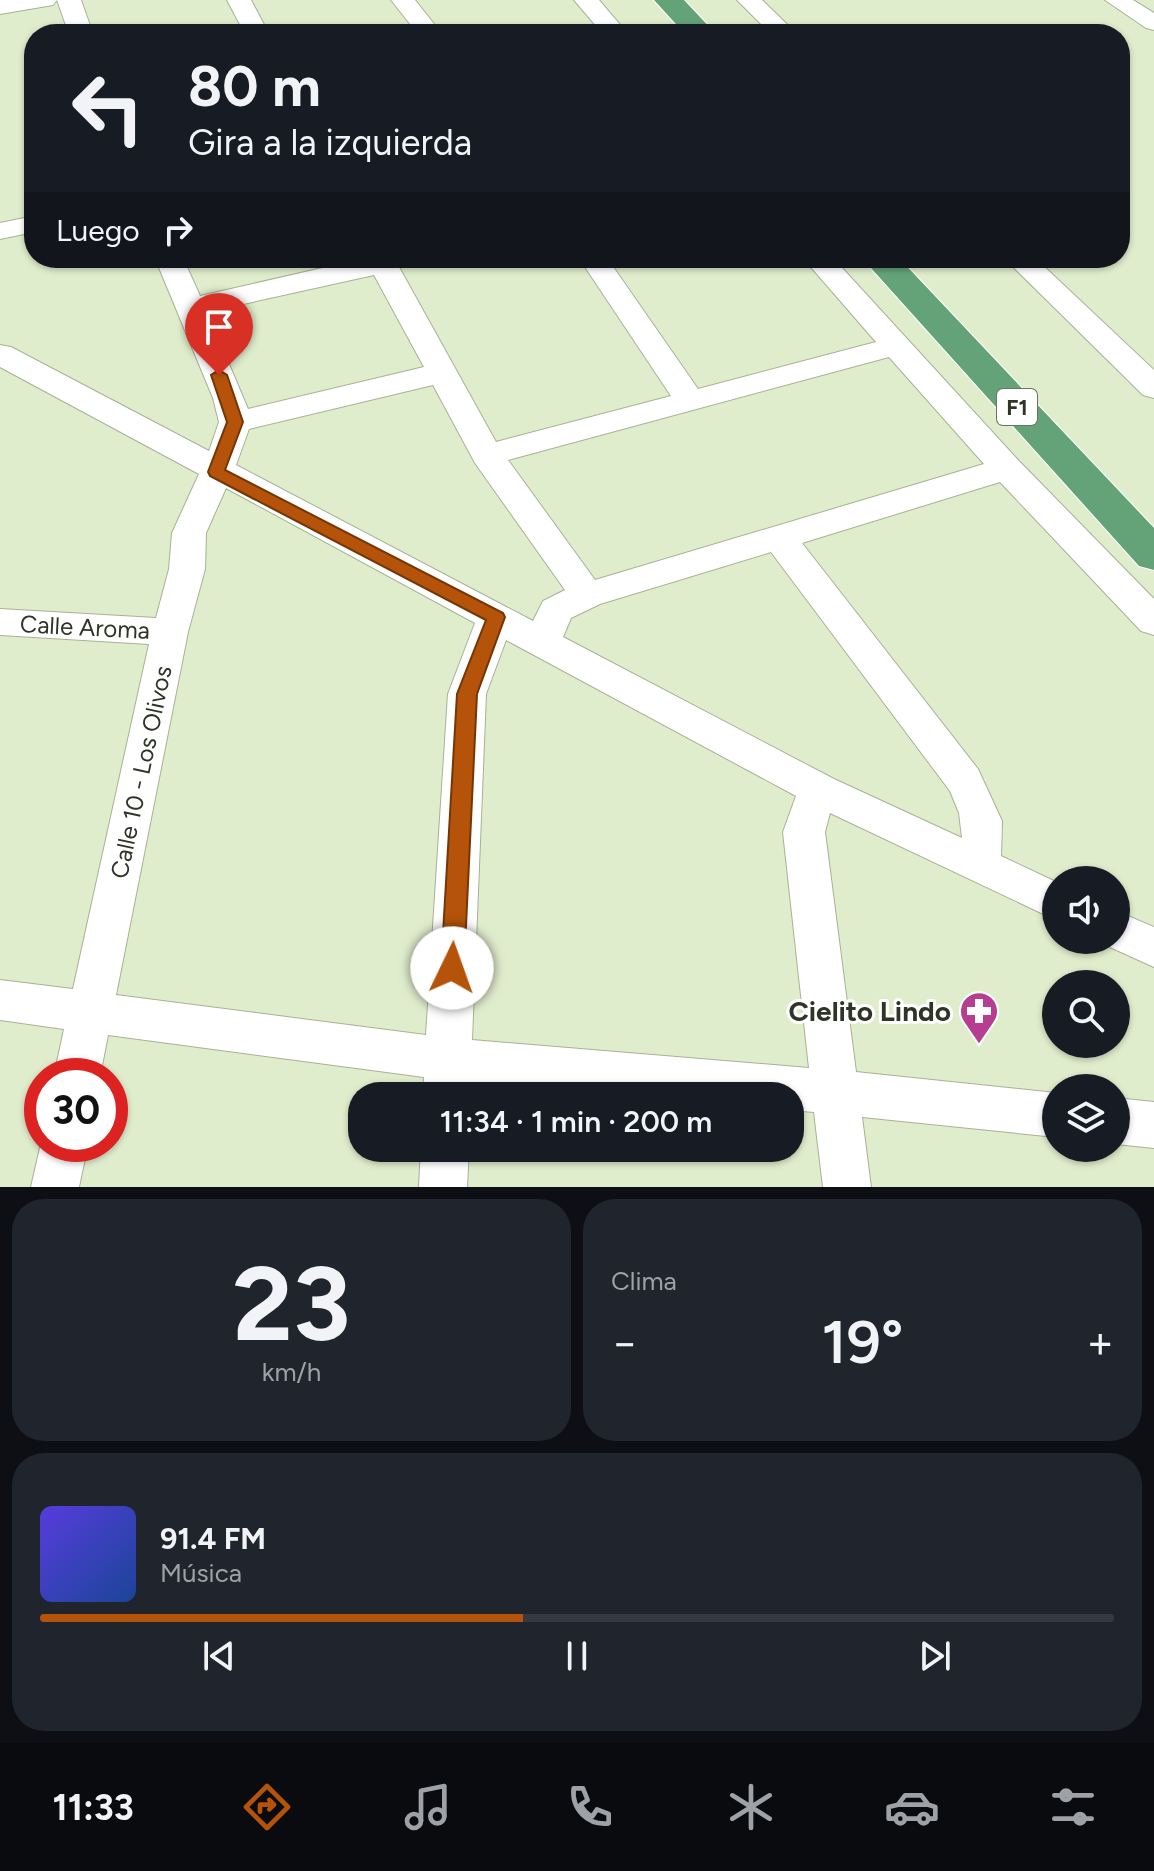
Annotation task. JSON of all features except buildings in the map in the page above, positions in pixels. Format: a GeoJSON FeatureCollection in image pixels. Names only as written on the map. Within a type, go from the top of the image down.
{"type":"FeatureCollection","features":[{"type":"Feature","properties":{"kind":"highway"},"geometry":{"type":"LineString","coordinates":[[641,0],[664,24]]}},
{"type":"Feature","properties":{"kind":"highway"},"geometry":{"type":"LineString","coordinates":[[668,0],[691,24]]}},
{"type":"Feature","properties":{"kind":"highway","name":"F1"},"geometry":{"type":"LineString","coordinates":[[889,268],[1154,555]]}},
{"type":"Feature","properties":{"kind":"highway","name":"F1"},"geometry":{"type":"LineString","coordinates":[[923,268],[1154,511]]}},
{"type":"Feature","properties":{"kind":"street"},"geometry":{"type":"LineString","coordinates":[[0,7],[45,0]]}},
{"type":"Feature","properties":{"kind":"street"},"geometry":{"type":"LineString","coordinates":[[69,0],[77,24]]}},
{"type":"Feature","properties":{"kind":"street"},"geometry":{"type":"LineString","coordinates":[[239,0],[252,24]]}},
{"type":"Feature","properties":{"kind":"street"},"geometry":{"type":"LineString","coordinates":[[403,0],[422,24]]}},
{"type":"Feature","properties":{"kind":"street"},"geometry":{"type":"LineString","coordinates":[[586,0],[607,24]]}},
{"type":"Feature","properties":{"kind":"street"},"geometry":{"type":"LineString","coordinates":[[749,0],[774,24]]}},
{"type":"Feature","properties":{"kind":"street"},"geometry":{"type":"LineString","coordinates":[[1117,0],[1154,23]]}},
{"type":"Feature","properties":{"kind":"street"},"geometry":{"type":"LineString","coordinates":[[0,231],[24,226]]}},
{"type":"Feature","properties":{"kind":"street"},"geometry":{"type":"LineString","coordinates":[[173,268],[229,398],[235,422],[442,373]]}},
{"type":"Feature","properties":{"kind":"street"},"geometry":{"type":"LineString","coordinates":[[191,307],[352,268]]}},
{"type":"Feature","properties":{"kind":"street"},"geometry":{"type":"LineString","coordinates":[[385,268],[487,455],[587,595]]}},
{"type":"Feature","properties":{"kind":"street"},"geometry":{"type":"LineString","coordinates":[[600,268],[690,400]]}},
{"type":"Feature","properties":{"kind":"street"},"geometry":{"type":"LineString","coordinates":[[826,268],[1007,469],[1154,622]]}},
{"type":"Feature","properties":{"kind":"street"},"geometry":{"type":"LineString","coordinates":[[1028,268],[1154,388]]}},
{"type":"Feature","properties":{"kind":"street"},"geometry":{"type":"LineString","coordinates":[[487,455],[896,346]]}},
{"type":"Feature","properties":{"kind":"street"},"geometry":{"type":"LineString","coordinates":[[0,354],[216,472],[543,641],[820,790],[1042,895]]}},
{"type":"Feature","properties":{"kind":"street","name":"Calle 10 - Los Olivos"},"geometry":{"type":"LineString","coordinates":[[81,1058],[170,632],[187,569],[189,533],[235,422]]}},
{"type":"Feature","properties":{"kind":"street"},"geometry":{"type":"LineString","coordinates":[[543,641],[556,610],[587,595],[1007,469]]}},
{"type":"Feature","properties":{"kind":"street"},"geometry":{"type":"LineString","coordinates":[[780,539],[964,780],[979,808],[985,828],[979,865]]}},
{"type":"Feature","properties":{"kind":"street"},"geometry":{"type":"LineString","coordinates":[[447,1078],[467,694],[496,617]]}},
{"type":"Feature","properties":{"kind":"street","name":"Calle Aroma"},"geometry":{"type":"LineString","coordinates":[[0,622],[170,632]]}},
{"type":"Feature","properties":{"kind":"street"},"geometry":{"type":"LineString","coordinates":[[820,790],[812,804],[804,832],[833,1092],[847,1187]]}},
{"type":"Feature","properties":{"kind":"street"},"geometry":{"type":"LineString","coordinates":[[1130,937],[1154,948]]}},
{"type":"Feature","properties":{"kind":"street"},"geometry":{"type":"LineString","coordinates":[[0,1000],[90,1010],[447,1078],[833,1092],[1042,1114]]}},
{"type":"Feature","properties":{"kind":"street"},"geometry":{"type":"LineString","coordinates":[[1130,1122],[1154,1125]]}},
{"type":"Feature","properties":{"kind":"street"},"geometry":{"type":"LineString","coordinates":[[55,1187],[60,1162]]}},
{"type":"Feature","properties":{"kind":"street"},"geometry":{"type":"LineString","coordinates":[[443,1187],[444,1162]]}},
{"type":"Feature","properties":{"kind":"place","name":"Cielito Lindo"},"geometry":{"type":"Point","coordinates":[979,1045]}},
{"type":"Feature","properties":{"kind":"route"},"geometry":{"type":"LineString","coordinates":[[219,375],[235,422],[216,472],[496,617],[467,694],[452,968]]}}]}
